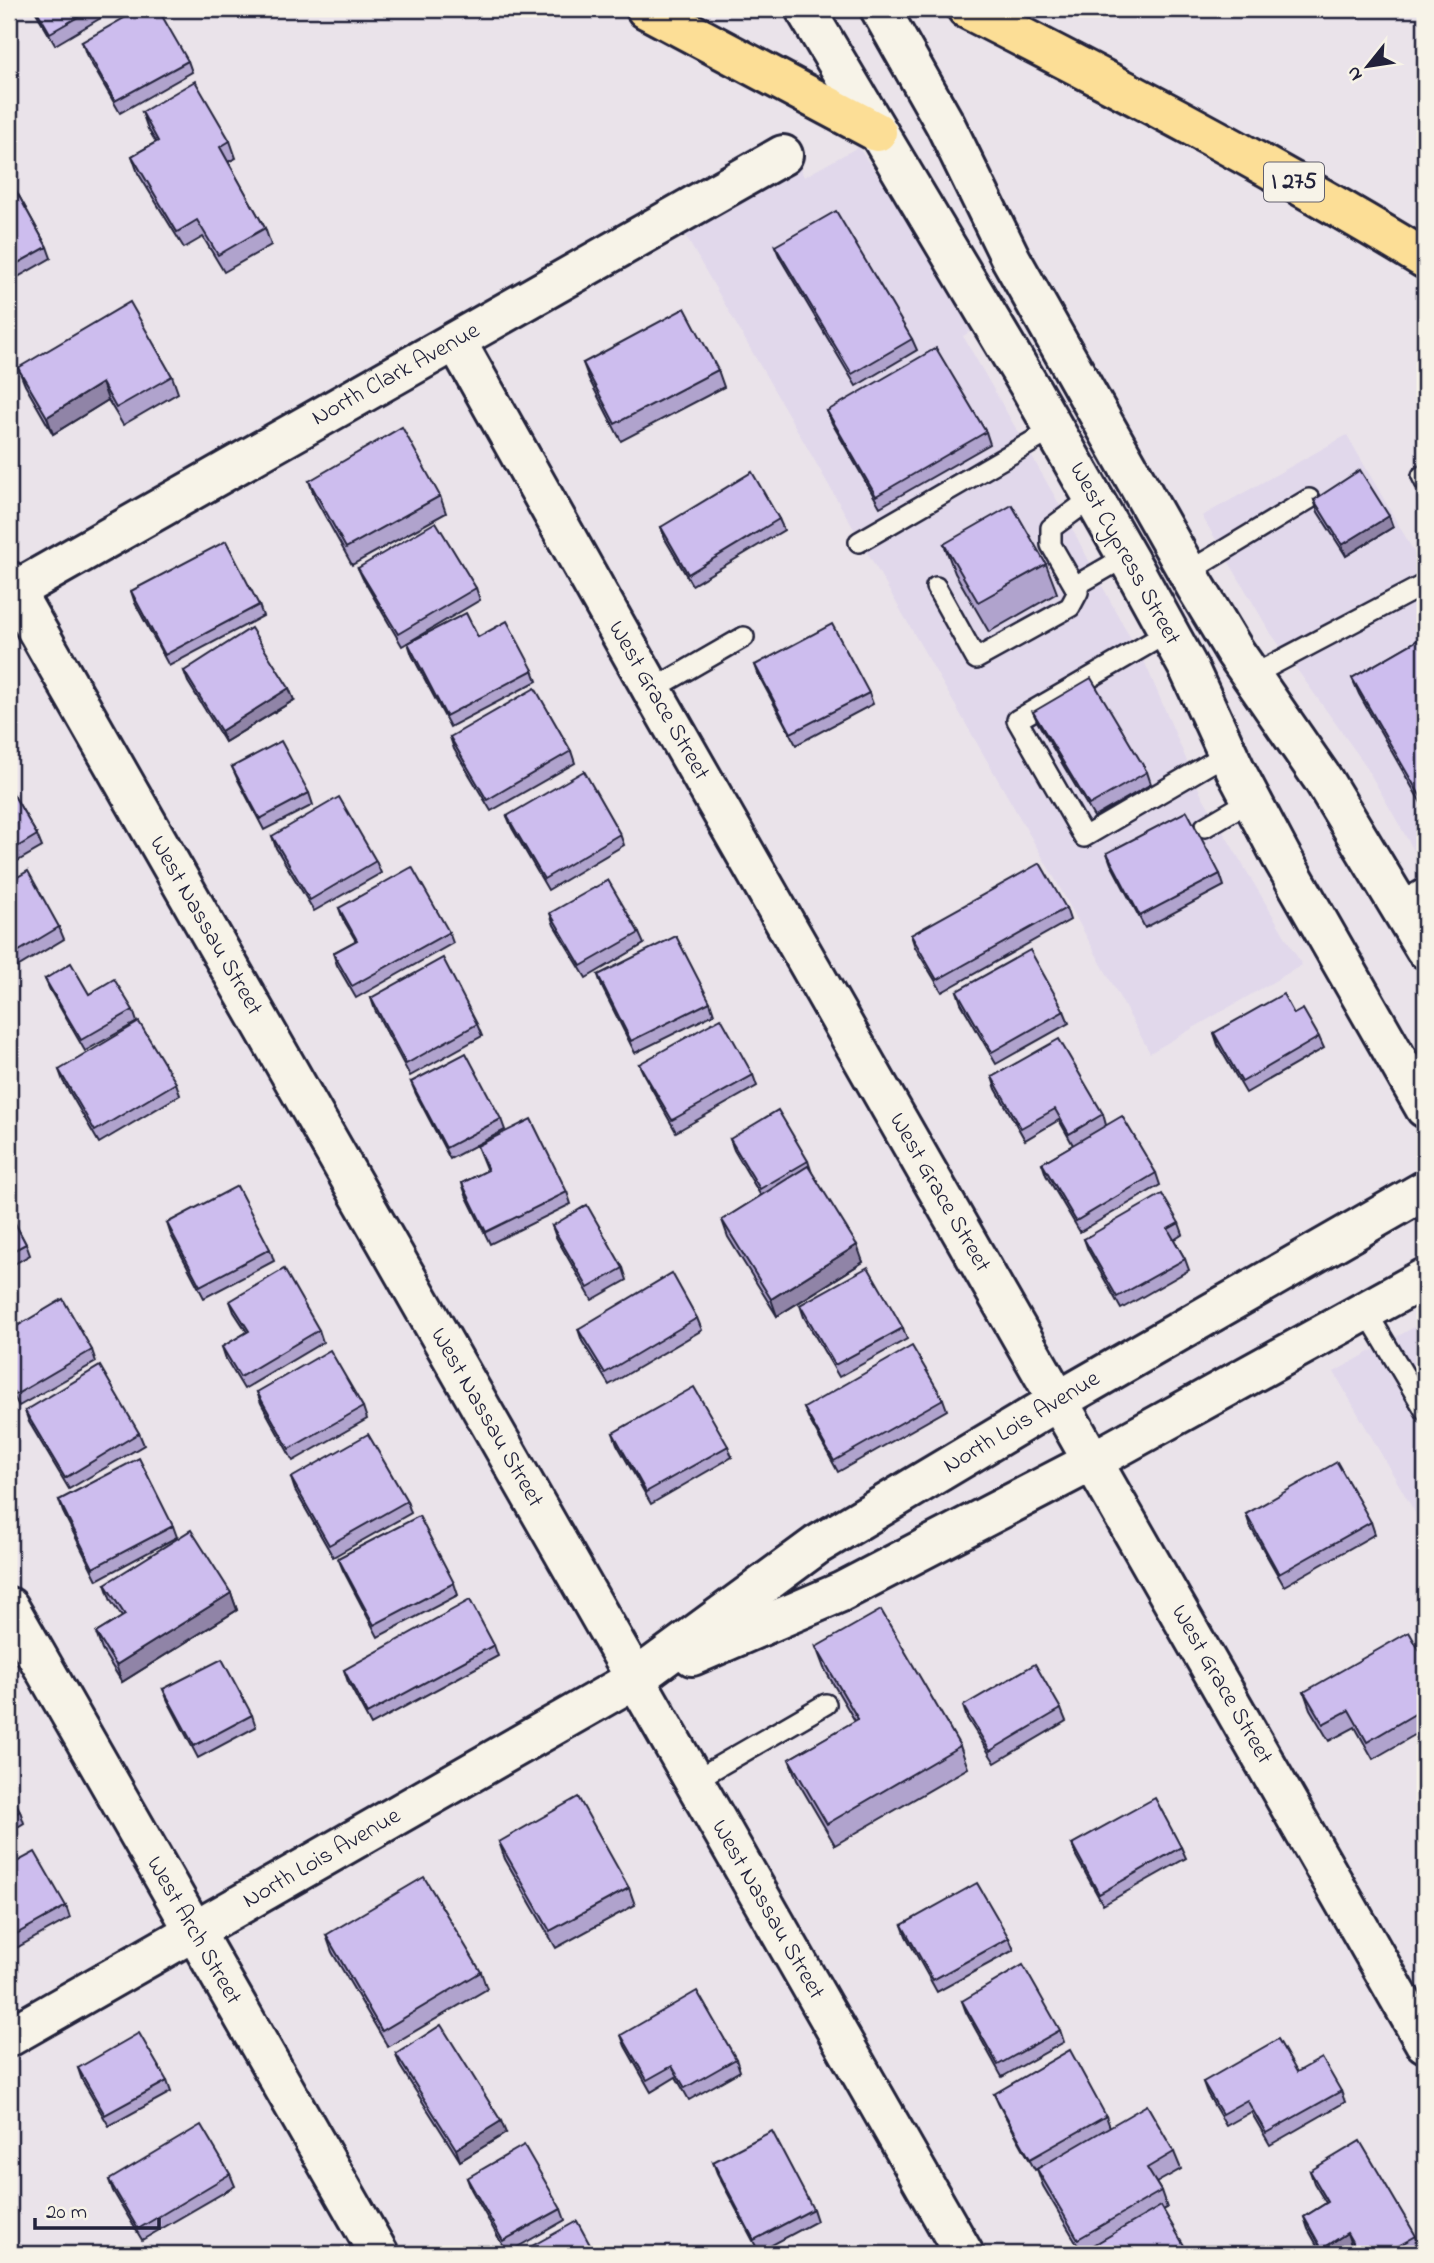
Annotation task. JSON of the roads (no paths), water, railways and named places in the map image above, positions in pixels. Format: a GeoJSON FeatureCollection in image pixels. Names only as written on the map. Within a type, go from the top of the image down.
{"type":"FeatureCollection","features":[{"type":"Feature","properties":{"kind":"highway"},"geometry":{"type":"LineString","coordinates":[[646,9],[877,132]]}},
{"type":"Feature","properties":{"kind":"highway","name":"I 275"},"geometry":{"type":"LineString","coordinates":[[967,9],[1161,108],[1342,208],[1425,259]]}},
{"type":"Feature","properties":{"kind":"street","name":"West Cypress Street"},"geometry":{"type":"LineString","coordinates":[[805,9],[1093,496],[1169,632],[1281,856],[1425,1108]]}},
{"type":"Feature","properties":{"kind":"street","name":"West Cypress Street"},"geometry":{"type":"LineString","coordinates":[[880,9],[945,124],[1011,259],[1188,572],[1251,676],[1324,781],[1412,896],[1425,949]]}},
{"type":"Feature","properties":{"kind":"street","name":"North Clark Avenue"},"geometry":{"type":"LineString","coordinates":[[11,589],[783,155]]}},
{"type":"Feature","properties":{"kind":"street","name":"West Grace Street"},"geometry":{"type":"LineString","coordinates":[[456,341],[652,690],[1425,2043]]}},
{"type":"Feature","properties":{"kind":"street","name":"West Nassau Street"},"geometry":{"type":"LineString","coordinates":[[11,589],[964,2254]]}},
{"type":"Feature","properties":{"kind":"street","name":"North Lois Avenue"},"geometry":{"type":"LineString","coordinates":[[9,2037],[635,1679],[817,1545],[1058,1401],[1425,1190]]}},
{"type":"Feature","properties":{"kind":"street","name":"North Lois Avenue"},"geometry":{"type":"LineString","coordinates":[[635,1679],[841,1592],[1093,1461],[1425,1278]]}},
{"type":"Feature","properties":{"kind":"street","name":"West Arch Street"},"geometry":{"type":"LineString","coordinates":[[9,1607],[379,2254]]}},
{"type":"Feature","properties":{"kind":"lane"},"geometry":{"type":"LineString","coordinates":[[859,542],[1054,429]]}},
{"type":"Feature","properties":{"kind":"lane"},"geometry":{"type":"LineString","coordinates":[[936,587],[976,660],[1070,607],[1078,592],[1051,545],[1051,528],[1093,496]]}},
{"type":"Feature","properties":{"kind":"lane"},"geometry":{"type":"LineString","coordinates":[[1188,572],[1309,499]]}},
{"type":"Feature","properties":{"kind":"lane"},"geometry":{"type":"LineString","coordinates":[[1075,586],[1126,556]]}},
{"type":"Feature","properties":{"kind":"lane"},"geometry":{"type":"LineString","coordinates":[[1251,676],[1425,584]]}},
{"type":"Feature","properties":{"kind":"lane"},"geometry":{"type":"LineString","coordinates":[[1169,632],[1017,720],[1084,837],[1228,753]]}},
{"type":"Feature","properties":{"kind":"lane"},"geometry":{"type":"LineString","coordinates":[[652,690],[744,637]]}},
{"type":"Feature","properties":{"kind":"lane"},"geometry":{"type":"LineString","coordinates":[[1205,827],[1251,800]]}},
{"type":"Feature","properties":{"kind":"lane"},"geometry":{"type":"LineString","coordinates":[[1366,1311],[1425,1410]]}},
{"type":"Feature","properties":{"kind":"lane"},"geometry":{"type":"LineString","coordinates":[[693,1781],[826,1704]]}}]}
